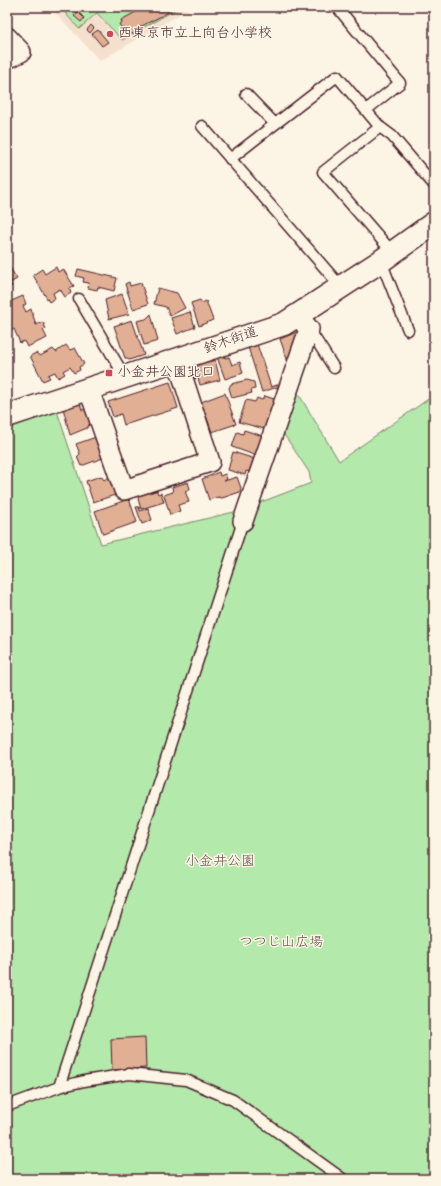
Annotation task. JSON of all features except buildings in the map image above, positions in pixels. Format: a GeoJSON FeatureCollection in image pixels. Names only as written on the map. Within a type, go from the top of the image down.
{"type":"FeatureCollection","features":[{"type":"Feature","properties":{"kind":"street"},"geometry":{"type":"LineString","coordinates":[[7,37],[21,52],[7,59]]}},
{"type":"Feature","properties":{"kind":"street","name":"鈴木街道"},"geometry":{"type":"LineString","coordinates":[[7,416],[90,390],[284,324],[303,322],[342,288],[434,223]]}},
{"type":"Feature","properties":{"kind":"street"},"geometry":{"type":"LineString","coordinates":[[243,521],[303,322]]}},
{"type":"Feature","properties":{"kind":"street"},"geometry":{"type":"LineString","coordinates":[[90,390],[124,490],[210,462],[177,360]]}},
{"type":"Feature","properties":{"kind":"lane"},"geometry":{"type":"LineString","coordinates":[[336,7],[400,83],[366,110]]}},
{"type":"Feature","properties":{"kind":"lane"},"geometry":{"type":"LineString","coordinates":[[230,159],[336,76],[380,127],[392,136],[434,185]]}},
{"type":"Feature","properties":{"kind":"lane"},"geometry":{"type":"LineString","coordinates":[[246,94],[275,124]]}},
{"type":"Feature","properties":{"kind":"lane"},"geometry":{"type":"LineString","coordinates":[[202,126],[342,288]]}},
{"type":"Feature","properties":{"kind":"lane"},"geometry":{"type":"LineString","coordinates":[[380,127],[323,172],[387,257],[408,330]]}},
{"type":"Feature","properties":{"kind":"lane"},"geometry":{"type":"LineString","coordinates":[[79,300],[125,377]]}},
{"type":"Feature","properties":{"kind":"lane"},"geometry":{"type":"LineString","coordinates":[[303,322],[334,368]]}},
{"type":"Feature","properties":{"kind":"lane"},"geometry":{"type":"LineString","coordinates":[[59,1087],[243,521]]}},
{"type":"Feature","properties":{"kind":"lane"},"geometry":{"type":"LineString","coordinates":[[7,1106],[59,1087],[84,1081],[129,1074],[186,1080],[233,1100],[343,1179]]}},
{"type":"Feature","properties":{"kind":"shaded area","name":"西東京市立上向台小学校"},"geometry":{"type":"Polygon","coordinates":[[[50,7],[192,7],[100,61],[50,7]]]}},
{"type":"Feature","properties":{"kind":"green space"},"geometry":{"type":"Polygon","coordinates":[[[60,7],[180,7],[122,40],[97,13],[79,29],[60,7]]]}},
{"type":"Feature","properties":{"kind":"green space","name":"小金井公園"},"geometry":{"type":"Polygon","coordinates":[[[295,388],[339,461],[434,395],[434,1179],[7,1179],[7,429],[57,411],[101,544],[238,511],[311,483],[309,472],[281,430],[295,388]]]}},
{"type":"Feature","properties":{"kind":"place","name":"西東京市立上向台小学校"},"geometry":{"type":"Point","coordinates":[110,34]}},
{"type":"Feature","properties":{"kind":"place","name":"小金井公園北口"},"geometry":{"type":"Point","coordinates":[109,373]}},
{"type":"Feature","properties":{"kind":"park label","name":"つつじ山広場"},"geometry":{"type":"Point","coordinates":[281,943]}}]}
